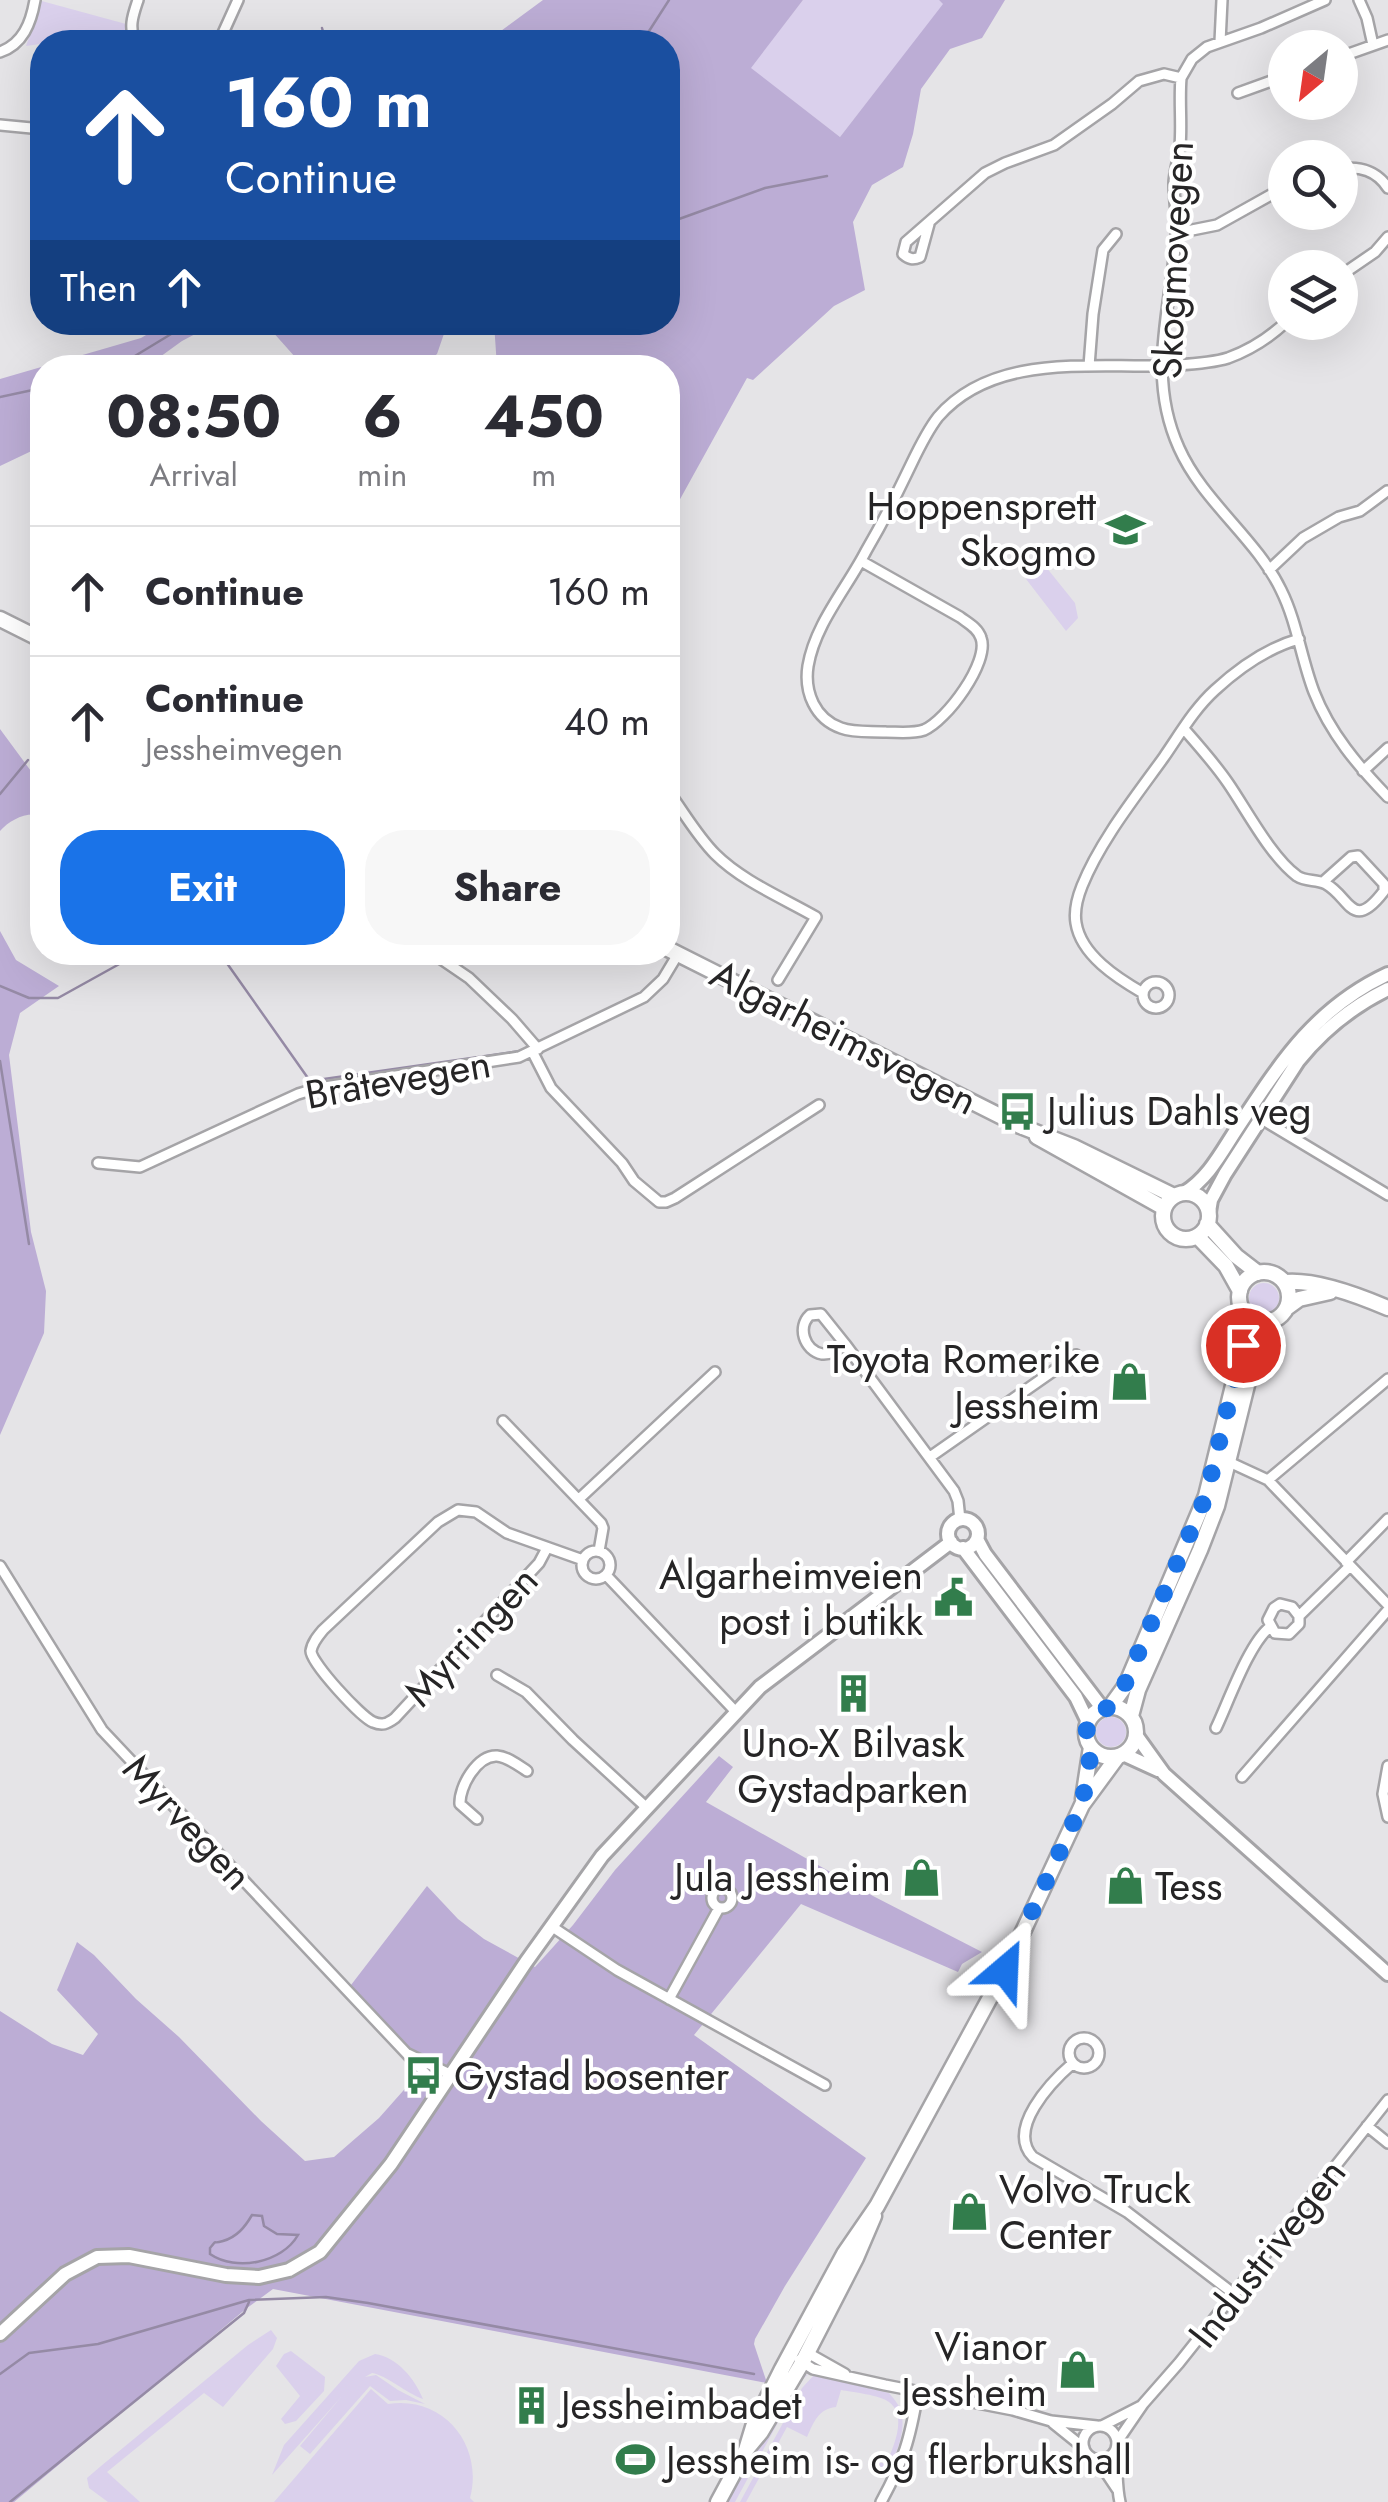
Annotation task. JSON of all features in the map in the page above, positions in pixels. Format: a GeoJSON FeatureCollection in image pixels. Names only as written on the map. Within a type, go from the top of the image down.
{"type":"FeatureCollection","features":[{"type":"Feature","properties":{"kind":"main road"},"geometry":{"type":"LineString","coordinates":[[0,619],[30,634]]}},
{"type":"Feature","properties":{"kind":"main road","name":"Algarheimsvegen"},"geometry":{"type":"LineString","coordinates":[[680,955],[1020,1126],[1074,1146],[1174,1199]]}},
{"type":"Feature","properties":{"kind":"main road"},"geometry":{"type":"LineString","coordinates":[[1204,1224],[1182,1238],[1169,1232],[1164,1223],[1174,1199],[1199,1196],[1205,1203],[1204,1224],[1240,1291]]}},
{"type":"Feature","properties":{"kind":"main road"},"geometry":{"type":"LineString","coordinates":[[1204,1224],[1258,1273]]}},
{"type":"Feature","properties":{"kind":"main road"},"geometry":{"type":"LineString","coordinates":[[1272,1322],[1258,1322],[1240,1304],[1240,1291],[1246,1280],[1258,1273],[1270,1272],[1285,1282],[1313,1284],[1388,1308]]}},
{"type":"Feature","properties":{"kind":"main road"},"geometry":{"type":"LineString","coordinates":[[1285,1282],[1288,1307]]}},
{"type":"Feature","properties":{"kind":"main road"},"geometry":{"type":"LineString","coordinates":[[1131,1716],[1138,1690],[1217,1506],[1261,1338],[1272,1322],[1299,1299],[1336,1291]]}},
{"type":"Feature","properties":{"kind":"main road"},"geometry":{"type":"LineString","coordinates":[[1121,1755],[1104,1756],[1092,1747],[1086,1735],[1088,1722],[1126,1684],[1206,1496],[1243,1345],[1246,1314]]}},
{"type":"Feature","properties":{"kind":"main road"},"geometry":{"type":"LineString","coordinates":[[718,2502],[746,2450],[753,2427],[800,2355],[868,2232],[878,2206],[1005,1970],[1082,1804],[1132,1746],[1136,1728],[1131,1716],[1125,1710],[1106,1708]]}},
{"type":"Feature","properties":{"kind":"main road"},"geometry":{"type":"LineString","coordinates":[[1082,1804],[1092,1747]]}},
{"type":"Feature","properties":{"kind":"street"},"geometry":{"type":"LineString","coordinates":[[0,52],[22,36],[34,0]]}},
{"type":"Feature","properties":{"kind":"street"},"geometry":{"type":"LineString","coordinates":[[131,30],[138,0]]}},
{"type":"Feature","properties":{"kind":"street"},"geometry":{"type":"LineString","coordinates":[[224,30],[238,0]]}},
{"type":"Feature","properties":{"kind":"street"},"geometry":{"type":"LineString","coordinates":[[1220,42],[1222,0]]}},
{"type":"Feature","properties":{"kind":"street"},"geometry":{"type":"LineString","coordinates":[[1181,78],[1192,59],[1220,42],[1325,0]]}},
{"type":"Feature","properties":{"kind":"street"},"geometry":{"type":"LineString","coordinates":[[1359,0],[1373,45]]}},
{"type":"Feature","properties":{"kind":"street"},"geometry":{"type":"LineString","coordinates":[[1358,50],[1388,40]]}},
{"type":"Feature","properties":{"kind":"street","name":"Skogmovegen"},"geometry":{"type":"LineString","coordinates":[[929,224],[985,172],[1054,145],[1139,81],[1164,74],[1181,78],[1180,152],[1174,185],[1177,233],[1162,366],[1165,402],[1178,448],[1207,493],[1269,570],[1286,602],[1314,690],[1328,720],[1343,746],[1388,798]]}},
{"type":"Feature","properties":{"kind":"street"},"geometry":{"type":"LineString","coordinates":[[1238,93],[1268,82]]}},
{"type":"Feature","properties":{"kind":"street"},"geometry":{"type":"LineString","coordinates":[[0,125],[30,128]]}},
{"type":"Feature","properties":{"kind":"street"},"geometry":{"type":"LineString","coordinates":[[1358,168],[1386,182]]}},
{"type":"Feature","properties":{"kind":"street"},"geometry":{"type":"LineString","coordinates":[[1177,233],[1217,225],[1268,197]]}},
{"type":"Feature","properties":{"kind":"street"},"geometry":{"type":"LineString","coordinates":[[1088,366],[1104,250],[1116,234]]}},
{"type":"Feature","properties":{"kind":"street"},"geometry":{"type":"LineString","coordinates":[[1358,263],[1388,237]]}},
{"type":"Feature","properties":{"kind":"street"},"geometry":{"type":"LineString","coordinates":[[862,561],[960,618],[981,636],[980,663],[950,708],[925,730],[843,729],[830,723],[814,707],[808,667],[831,610],[862,561],[938,418],[968,392],[1002,376],[1088,366],[1206,362],[1228,358],[1268,336]]}},
{"type":"Feature","properties":{"kind":"street"},"geometry":{"type":"LineString","coordinates":[[1269,570],[1303,538],[1360,510],[1388,491]]}},
{"type":"Feature","properties":{"kind":"street"},"geometry":{"type":"LineString","coordinates":[[1143,993],[1103,965],[1086,945],[1076,924],[1082,886],[1106,842],[1188,720],[1212,692],[1239,669],[1275,647],[1299,638]]}},
{"type":"Feature","properties":{"kind":"street"},"geometry":{"type":"LineString","coordinates":[[1184,729],[1296,876],[1323,882],[1357,911],[1366,909],[1384,891],[1384,884],[1358,856],[1351,856],[1323,882]]}},
{"type":"Feature","properties":{"kind":"street"},"geometry":{"type":"LineString","coordinates":[[1363,770],[1388,748]]}},
{"type":"Feature","properties":{"kind":"street"},"geometry":{"type":"LineString","coordinates":[[680,808],[722,860],[816,916],[778,980]]}},
{"type":"Feature","properties":{"kind":"street"},"geometry":{"type":"LineString","coordinates":[[450,965],[470,978],[512,1019],[535,1050],[551,1088],[634,1181],[659,1202],[675,1198],[819,1105]]}},
{"type":"Feature","properties":{"kind":"street","name":"Bråtevegen"},"geometry":{"type":"LineString","coordinates":[[98,1163],[140,1167],[318,1088],[507,1060],[644,997],[663,979],[668,965]]}},
{"type":"Feature","properties":{"kind":"street"},"geometry":{"type":"LineString","coordinates":[[1204,1224],[1216,1188],[1288,1053],[1319,1018],[1361,987],[1388,974]]}},
{"type":"Feature","properties":{"kind":"street"},"geometry":{"type":"LineString","coordinates":[[1174,1199],[1202,1180],[1327,1028],[1388,988]]}},
{"type":"Feature","properties":{"kind":"street"},"geometry":{"type":"LineString","coordinates":[[1255,1115],[1388,1195]]}},
{"type":"Feature","properties":{"kind":"street"},"geometry":{"type":"LineString","coordinates":[[845,1344],[834,1352],[819,1353],[804,1337],[802,1323],[810,1314],[821,1314],[845,1344],[930,1457],[954,1492],[960,1520]]}},
{"type":"Feature","properties":{"kind":"street"},"geometry":{"type":"LineString","coordinates":[[930,1457],[1076,1355]]}},
{"type":"Feature","properties":{"kind":"street"},"geometry":{"type":"LineString","coordinates":[[579,1499],[715,1372]]}},
{"type":"Feature","properties":{"kind":"street"},"geometry":{"type":"LineString","coordinates":[[1268,1480],[1388,1379]]}},
{"type":"Feature","properties":{"kind":"street"},"geometry":{"type":"LineString","coordinates":[[503,1422],[603,1528],[599,1552]]}},
{"type":"Feature","properties":{"kind":"street"},"geometry":{"type":"LineString","coordinates":[[1229,1462],[1268,1480],[1388,1608],[1242,1777]]}},
{"type":"Feature","properties":{"kind":"street","name":"Myrringen"},"geometry":{"type":"LineString","coordinates":[[547,1548],[539,1563],[388,1724],[366,1718],[316,1664],[311,1650],[323,1630],[438,1522],[458,1510],[476,1512],[507,1533],[583,1560]]}},
{"type":"Feature","properties":{"kind":"street"},"geometry":{"type":"LineString","coordinates":[[1299,1616],[1388,1519]]}},
{"type":"Feature","properties":{"kind":"street"},"geometry":{"type":"LineString","coordinates":[[1088,1722],[1076,1697],[957,1545],[950,1528],[960,1520],[969,1520],[976,1526],[977,1539],[985,1554],[1106,1708]]}},
{"type":"Feature","properties":{"kind":"street"},"geometry":{"type":"LineString","coordinates":[[0,2334],[65,2274],[96,2257],[115,2254],[226,2276],[268,2276],[302,2264],[326,2245],[391,2164],[592,1869],[646,1808],[782,1668],[957,1545],[972,1546],[977,1539]]}},
{"type":"Feature","properties":{"kind":"street"},"geometry":{"type":"LineString","coordinates":[[591,1552],[599,1552],[606,1555],[610,1569],[598,1579],[588,1577],[583,1560],[591,1552]]}},
{"type":"Feature","properties":{"kind":"street","name":"Myrvegen"},"geometry":{"type":"LineString","coordinates":[[0,1566],[102,1730],[441,2090]]}},
{"type":"Feature","properties":{"kind":"street"},"geometry":{"type":"LineString","coordinates":[[606,1575],[736,1712]]}},
{"type":"Feature","properties":{"kind":"street"},"geometry":{"type":"LineString","coordinates":[[1280,1604],[1292,1606],[1299,1616],[1295,1630],[1282,1635],[1270,1627],[1268,1620],[1269,1613],[1280,1604]]}},
{"type":"Feature","properties":{"kind":"street"},"geometry":{"type":"LineString","coordinates":[[1216,1728],[1254,1646],[1270,1627]]}},
{"type":"Feature","properties":{"kind":"street"},"geometry":{"type":"LineString","coordinates":[[497,1674],[535,1700],[646,1808]]}},
{"type":"Feature","properties":{"kind":"street"},"geometry":{"type":"LineString","coordinates":[[1136,1735],[1164,1774],[1388,1974]]}},
{"type":"Feature","properties":{"kind":"street"},"geometry":{"type":"LineString","coordinates":[[1121,1755],[1164,1774]]}},
{"type":"Feature","properties":{"kind":"street"},"geometry":{"type":"LineString","coordinates":[[478,1819],[460,1804],[460,1796],[466,1781],[484,1761],[499,1756],[526,1771]]}},
{"type":"Feature","properties":{"kind":"street"},"geometry":{"type":"LineString","coordinates":[[1388,1766],[1384,1794],[1388,1817]]}},
{"type":"Feature","properties":{"kind":"street"},"geometry":{"type":"LineString","coordinates":[[669,1998],[719,1908]]}},
{"type":"Feature","properties":{"kind":"street"},"geometry":{"type":"LineString","coordinates":[[551,1926],[595,1956],[825,2085]]}},
{"type":"Feature","properties":{"kind":"street","name":"Myrvegen"},"geometry":{"type":"LineString","coordinates":[[408,2054],[452,2075]]}},
{"type":"Feature","properties":{"kind":"street"},"geometry":{"type":"LineString","coordinates":[[1073,2063],[1048,2086],[1038,2102],[1023,2133],[1024,2147],[1127,2212],[1234,2294]]}},
{"type":"Feature","properties":{"kind":"street","name":"Industrivegen"},"geometry":{"type":"LineString","coordinates":[[1116,2446],[1144,2404],[1388,2100]]}},
{"type":"Feature","properties":{"kind":"street"},"geometry":{"type":"LineString","coordinates":[[1367,2126],[1388,2143]]}},
{"type":"Feature","properties":{"kind":"street"},"geometry":{"type":"LineString","coordinates":[[800,2355],[814,2370],[1051,2421],[1112,2430],[1120,2502]]}},
{"type":"Feature","properties":{"kind":"street"},"geometry":{"type":"LineString","coordinates":[[881,2502],[903,2460],[918,2392]]}},
{"type":"Feature","properties":{"kind":"street","name":"Industrivegen"},"geometry":{"type":"LineString","coordinates":[[1100,2426],[1144,2404]]}},
{"type":"Feature","properties":{"kind":"street"},"geometry":{"type":"LineString","coordinates":[[1051,2421],[1089,2456],[1108,2458],[1116,2446]]}},
{"type":"Feature","properties":{"kind":"street"},"geometry":{"type":"LineString","coordinates":[[1084,2448],[1088,2431],[1100,2426]]}},
{"type":"Feature","properties":{"kind":"street"},"geometry":{"type":"LineString","coordinates":[[1097,2459],[1117,2489]]}},
{"type":"Feature","properties":{"kind":"shaded area"},"geometry":{"type":"Polygon","coordinates":[[[38,0],[126,24],[125,30],[32,30],[38,0]]]}},
{"type":"Feature","properties":{"kind":"shaded area"},"geometry":{"type":"Polygon","coordinates":[[[543,0],[803,0],[751,68],[840,137],[943,4],[939,0],[1005,0],[982,38],[950,49],[921,89],[903,167],[872,185],[853,222],[865,290],[834,306],[753,380],[747,378],[680,499],[680,355],[496,355],[495,335],[680,335],[680,30],[502,30],[543,0]]]}},
{"type":"Feature","properties":{"kind":"shaded area"},"geometry":{"type":"Polygon","coordinates":[[[803,0],[939,0],[944,4],[840,137],[750,68],[803,0]]]}},
{"type":"Feature","properties":{"kind":"shaded area"},"geometry":{"type":"Polygon","coordinates":[[[193,335],[163,355],[83,355],[141,338],[193,335]]]}},
{"type":"Feature","properties":{"kind":"shaded area"},"geometry":{"type":"Polygon","coordinates":[[[275,335],[444,335],[436,355],[293,355],[275,335]]]}},
{"type":"Feature","properties":{"kind":"shaded area"},"geometry":{"type":"Polygon","coordinates":[[[30,370],[30,452],[0,466],[0,379],[30,370]]]}},
{"type":"Feature","properties":{"kind":"shaded area"},"geometry":{"type":"Polygon","coordinates":[[[1046,567],[1075,603],[1078,618],[1066,631],[1026,579],[1046,567]]]}},
{"type":"Feature","properties":{"kind":"shaded area"},"geometry":{"type":"Polygon","coordinates":[[[0,729],[30,770],[30,815],[0,831],[0,729]]]}},
{"type":"Feature","properties":{"kind":"shaded area"},"geometry":{"type":"Polygon","coordinates":[[[0,931],[16,960],[59,986],[20,1013],[9,1055],[31,1232],[46,1291],[44,1333],[0,1435],[0,931]]]}},
{"type":"Feature","properties":{"kind":"shaded area"},"geometry":{"type":"Polygon","coordinates":[[[1264,1283],[1275,1287],[1279,1298],[1275,1309],[1264,1313],[1253,1309],[1249,1298],[1253,1287],[1264,1283]]]}},
{"type":"Feature","properties":{"kind":"shaded area"},"geometry":{"type":"Polygon","coordinates":[[[1111,1717],[1122,1721],[1126,1732],[1122,1743],[1111,1747],[1100,1743],[1096,1732],[1100,1721],[1111,1717]]]}},
{"type":"Feature","properties":{"kind":"shaded area"},"geometry":{"type":"Polygon","coordinates":[[[719,1756],[733,1767],[706,1802],[982,1952],[962,1964],[958,1972],[801,1904],[694,2035],[866,2158],[755,2339],[767,2383],[273,2289],[14,2502],[0,2502],[0,2011],[52,2044],[83,2055],[98,2034],[57,1990],[77,1942],[305,2161],[334,2157],[379,2118],[418,2074],[390,2030],[351,1985],[427,1886],[458,1919],[484,1939],[535,1967],[615,1870],[719,1756]]]}},
{"type":"Feature","properties":{"kind":"shaded area"},"geometry":{"type":"Polygon","coordinates":[[[252,2215],[262,2216],[264,2226],[277,2234],[298,2235],[281,2252],[258,2262],[232,2263],[210,2254],[215,2242],[236,2234],[252,2215]]]}},
{"type":"Feature","properties":{"kind":"shaded area"},"geometry":{"type":"Polygon","coordinates":[[[271,2330],[277,2338],[273,2349],[223,2407],[204,2393],[107,2472],[140,2502],[108,2502],[89,2488],[87,2478],[271,2330]]]}},
{"type":"Feature","properties":{"kind":"shaded area"},"geometry":{"type":"Polygon","coordinates":[[[291,2351],[325,2377],[324,2391],[296,2421],[285,2424],[281,2419],[300,2396],[276,2366],[291,2351]]]}},
{"type":"Feature","properties":{"kind":"shaded area"},"geometry":{"type":"Polygon","coordinates":[[[375,2354],[391,2359],[404,2370],[423,2399],[378,2374],[365,2377],[376,2375],[425,2404],[390,2401],[370,2386],[310,2454],[300,2446],[342,2396],[272,2475],[284,2445],[359,2361],[375,2354]]]}},
{"type":"Feature","properties":{"kind":"shaded area"},"geometry":{"type":"Polygon","coordinates":[[[809,2374],[801,2380],[735,2502],[726,2502],[795,2382],[809,2374]]]}},
{"type":"Feature","properties":{"kind":"shaded area"},"geometry":{"type":"Polygon","coordinates":[[[814,2375],[889,2393],[893,2398],[903,2423],[888,2468],[884,2474],[878,2462],[886,2464],[895,2441],[895,2408],[879,2397],[841,2390],[836,2407],[821,2413],[807,2437],[787,2427],[746,2502],[740,2502],[802,2388],[814,2375]]]}},
{"type":"Feature","properties":{"kind":"shaded area"},"geometry":{"type":"Polygon","coordinates":[[[371,2389],[388,2404],[408,2403],[426,2408],[455,2428],[471,2460],[470,2498],[474,2502],[274,2502],[371,2389]]]}},
{"type":"Feature","properties":{"kind":"waterway"},"geometry":{"type":"LineString","coordinates":[[650,30],[669,0]]}},
{"type":"Feature","properties":{"kind":"waterway"},"geometry":{"type":"LineString","coordinates":[[680,219],[765,188],[827,176]]}},
{"type":"Feature","properties":{"kind":"waterway"},"geometry":{"type":"LineString","coordinates":[[136,355],[170,335]]}},
{"type":"Feature","properties":{"kind":"waterway"},"geometry":{"type":"LineString","coordinates":[[0,397],[30,391]]}},
{"type":"Feature","properties":{"kind":"waterway"},"geometry":{"type":"LineString","coordinates":[[0,794],[28,760]]}},
{"type":"Feature","properties":{"kind":"waterway"},"geometry":{"type":"LineString","coordinates":[[0,986],[29,998],[58,998],[118,965]]}},
{"type":"Feature","properties":{"kind":"waterway"},"geometry":{"type":"LineString","coordinates":[[228,965],[310,1081],[520,1051]]}},
{"type":"Feature","properties":{"kind":"waterway"},"geometry":{"type":"LineString","coordinates":[[0,1061],[29,1244]]}},
{"type":"Feature","properties":{"kind":"waterway"},"geometry":{"type":"LineString","coordinates":[[0,2374],[29,2353],[98,2344],[249,2300],[326,2297],[754,2374]]}},
{"type":"Feature","properties":{"kind":"waterway"},"geometry":{"type":"LineString","coordinates":[[10,2502],[244,2313],[249,2302]]}},
{"type":"Feature","properties":{"kind":"place","name":"Hoppensprett Skogmo"},"geometry":{"type":"Point","coordinates":[1126,529]}},
{"type":"Feature","properties":{"kind":"place","name":"Julius Dahls veg"},"geometry":{"type":"Point","coordinates":[1017,1111]}},
{"type":"Feature","properties":{"kind":"place","name":"Toyota Romerike Jessheim"},"geometry":{"type":"Point","coordinates":[1130,1382]}},
{"type":"Feature","properties":{"kind":"place","name":"Algarheimveien post i butikk"},"geometry":{"type":"Point","coordinates":[953,1598]}},
{"type":"Feature","properties":{"kind":"place","name":"Uno-X Bilvask Gystadparken"},"geometry":{"type":"Point","coordinates":[853,1693]}},
{"type":"Feature","properties":{"kind":"place","name":"Jula Jessheim"},"geometry":{"type":"Point","coordinates":[921,1877]}},
{"type":"Feature","properties":{"kind":"place","name":"Tess"},"geometry":{"type":"Point","coordinates":[1125,1886]}},
{"type":"Feature","properties":{"kind":"place","name":"Gystad bosenter"},"geometry":{"type":"Point","coordinates":[424,2076]}},
{"type":"Feature","properties":{"kind":"place","name":"Volvo Truck Center"},"geometry":{"type":"Point","coordinates":[969,2212]}},
{"type":"Feature","properties":{"kind":"place","name":"Vianor Jessheim"},"geometry":{"type":"Point","coordinates":[1077,2369]}},
{"type":"Feature","properties":{"kind":"place","name":"Jessheimbadet"},"geometry":{"type":"Point","coordinates":[531,2405]}},
{"type":"Feature","properties":{"kind":"place","name":"Jessheim is- og flerbrukshall"},"geometry":{"type":"Point","coordinates":[636,2460]}},
{"type":"Feature","properties":{"kind":"route"},"geometry":{"type":"LineString","coordinates":[[1005,1970],[1082,1804],[1092,1747],[1086,1735],[1088,1722],[1096,1712],[1110,1707],[1121,1693],[1206,1496],[1243,1345]]}}]}
